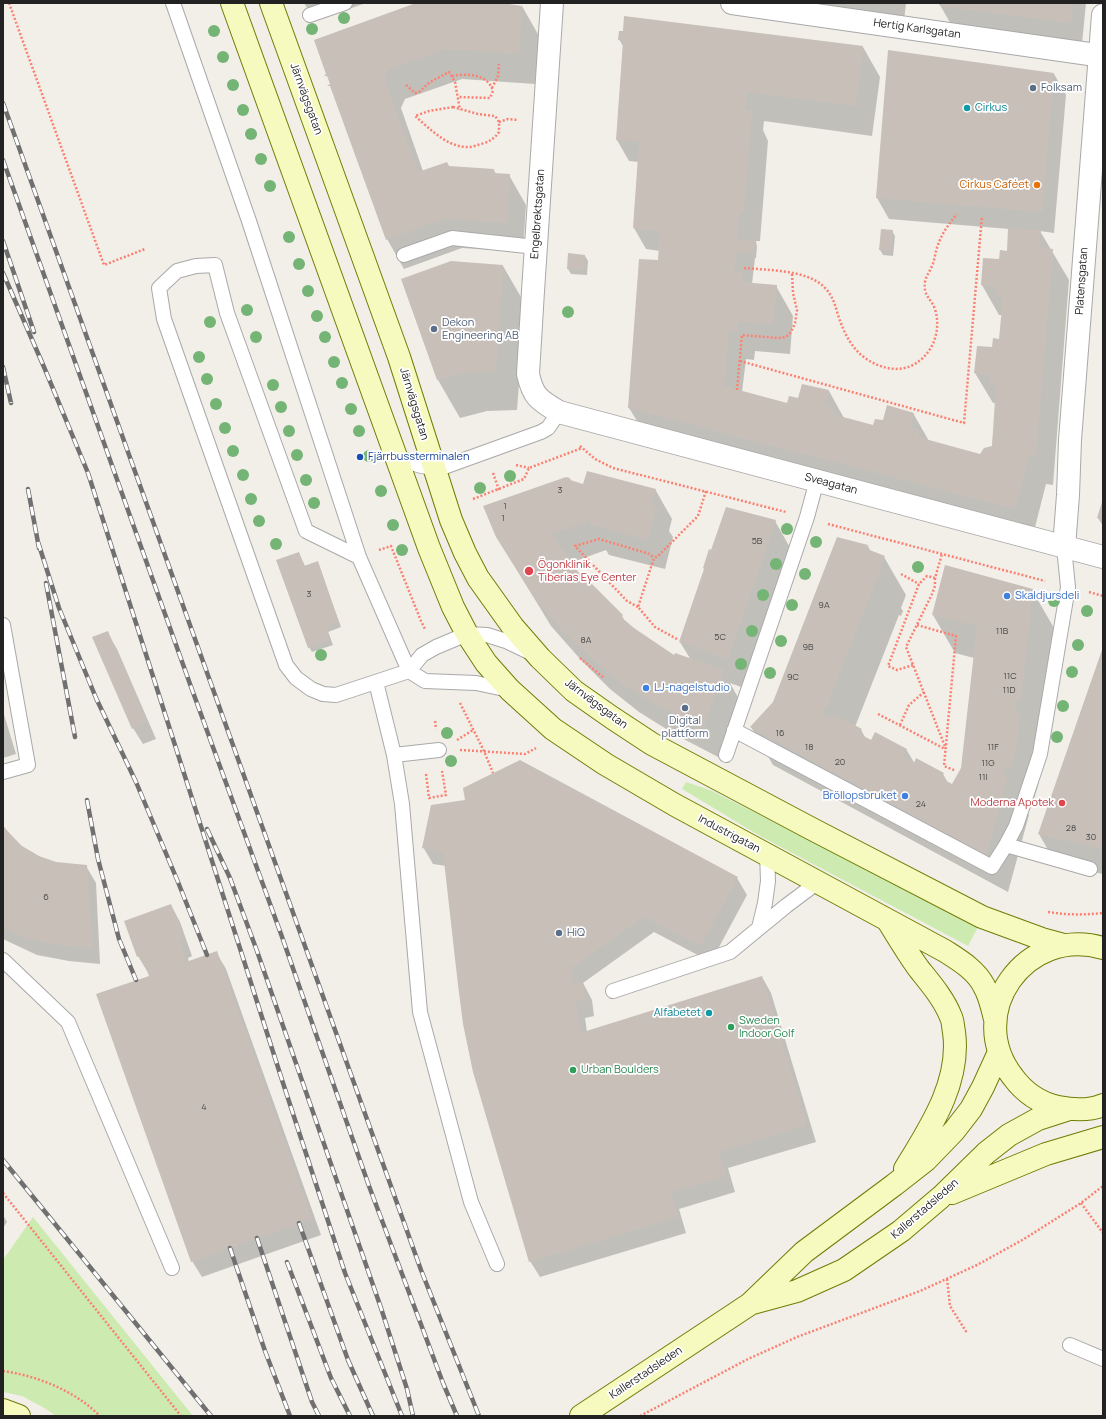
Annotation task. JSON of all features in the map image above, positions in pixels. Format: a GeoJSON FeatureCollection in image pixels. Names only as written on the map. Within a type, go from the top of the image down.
{"type":"FeatureCollection","features":[{"type":"Feature","properties":{"kind":"main road"},"geometry":{"type":"LineString","coordinates":[[232,3],[436,565],[452,607],[466,634]]}},
{"type":"Feature","properties":{"kind":"main road","name":"Järnvägsgatan"},"geometry":{"type":"LineString","coordinates":[[271,3],[399,357],[451,520],[465,554],[478,578],[513,627],[540,658],[574,691],[652,744],[982,917],[1030,935],[1064,945]]}},
{"type":"Feature","properties":{"kind":"main road","name":"Industrigatan"},"geometry":{"type":"LineString","coordinates":[[466,634],[486,663],[510,690],[553,729],[605,764],[676,805],[945,951],[965,964],[976,974],[984,986],[995,1019]]}},
{"type":"Feature","properties":{"kind":"main road"},"geometry":{"type":"LineString","coordinates":[[887,920],[918,968],[939,994],[952,1018],[956,1045],[952,1071],[933,1123],[894,1185]]}},
{"type":"Feature","properties":{"kind":"main road"},"geometry":{"type":"LineString","coordinates":[[1103,947],[1077,944],[1064,945],[1043,951],[1025,963],[1010,978],[1000,998],[995,1019],[995,1036],[999,1052],[1007,1070],[1033,1097],[1050,1105],[1069,1109],[1084,1110],[1103,1106]]}},
{"type":"Feature","properties":{"kind":"main road","name":"Kallerstadsleden"},"geometry":{"type":"LineString","coordinates":[[582,1416],[750,1304],[804,1252],[926,1160],[954,1131],[971,1109],[999,1052]]}},
{"type":"Feature","properties":{"kind":"main road","name":"Kallerstadsleden"},"geometry":{"type":"LineString","coordinates":[[750,1304],[797,1291],[844,1270],[901,1231],[941,1197],[986,1153],[1009,1135],[1038,1119],[1069,1109]]}},
{"type":"Feature","properties":{"kind":"main road"},"geometry":{"type":"LineString","coordinates":[[941,1197],[1046,1154],[1103,1137]]}},
{"type":"Feature","properties":{"kind":"main road"},"geometry":{"type":"LineString","coordinates":[[3,1410],[19,1416]]}},
{"type":"Feature","properties":{"kind":"street","name":"Engelbrektsgatan"},"geometry":{"type":"LineString","coordinates":[[552,3],[528,374],[535,395],[543,403],[559,412]]}},
{"type":"Feature","properties":{"kind":"street","name":"Hertig Karlsgatan"},"geometry":{"type":"LineString","coordinates":[[732,3],[1101,56]]}},
{"type":"Feature","properties":{"kind":"street","name":"Platensgatan"},"geometry":{"type":"LineString","coordinates":[[1064,547],[1070,440],[1101,56],[1103,14]]}},
{"type":"Feature","properties":{"kind":"street","name":"Sveagatan"},"geometry":{"type":"LineString","coordinates":[[559,412],[1103,557]]}},
{"type":"Feature","properties":{"kind":"lane"},"geometry":{"type":"LineString","coordinates":[[173,3],[249,221],[359,557],[409,671],[425,681],[476,683],[510,690]]}},
{"type":"Feature","properties":{"kind":"lane"},"geometry":{"type":"LineString","coordinates":[[310,15],[345,3]]}},
{"type":"Feature","properties":{"kind":"lane"},"geometry":{"type":"LineString","coordinates":[[404,256],[452,238],[536,247]]}},
{"type":"Feature","properties":{"kind":"lane"},"geometry":{"type":"LineString","coordinates":[[359,557],[306,531],[227,313],[215,265],[196,266],[177,271],[159,288],[164,319],[286,665],[296,678],[311,689],[323,694],[336,695],[409,671],[422,655],[466,634],[487,635],[506,641],[540,658]]}},
{"type":"Feature","properties":{"kind":"lane"},"geometry":{"type":"LineString","coordinates":[[395,454],[415,465],[434,468],[440,467],[459,462],[542,432],[548,428],[559,412]]}},
{"type":"Feature","properties":{"kind":"lane"},"geometry":{"type":"LineString","coordinates":[[726,755],[807,517],[817,480]]}},
{"type":"Feature","properties":{"kind":"lane"},"geometry":{"type":"LineString","coordinates":[[734,730],[992,867],[1016,826],[1040,754],[1068,587],[1064,547]]}},
{"type":"Feature","properties":{"kind":"lane"},"geometry":{"type":"LineString","coordinates":[[3,626],[28,765],[3,772]]}},
{"type":"Feature","properties":{"kind":"lane"},"geometry":{"type":"LineString","coordinates":[[376,682],[394,756],[402,804],[420,1012],[470,1202],[497,1264]]}},
{"type":"Feature","properties":{"kind":"lane"},"geometry":{"type":"LineString","coordinates":[[394,756],[439,750]]}},
{"type":"Feature","properties":{"kind":"lane"},"geometry":{"type":"LineString","coordinates":[[1006,845],[1090,869]]}},
{"type":"Feature","properties":{"kind":"lane"},"geometry":{"type":"LineString","coordinates":[[759,928],[768,881],[767,854]]}},
{"type":"Feature","properties":{"kind":"lane"},"geometry":{"type":"LineString","coordinates":[[613,991],[730,952],[818,882]]}},
{"type":"Feature","properties":{"kind":"lane"},"geometry":{"type":"LineString","coordinates":[[3,960],[68,1022],[172,1268]]}},
{"type":"Feature","properties":{"kind":"lane"},"geometry":{"type":"LineString","coordinates":[[1070,1345],[1103,1358]]}},
{"type":"Feature","properties":{"kind":"path"},"geometry":{"type":"LineString","coordinates":[[9,3],[104,265],[145,249]]}},
{"type":"Feature","properties":{"kind":"path"},"geometry":{"type":"LineString","coordinates":[[458,97],[490,98],[493,91],[492,88],[498,76],[499,64]]}},
{"type":"Feature","properties":{"kind":"path"},"geometry":{"type":"LineString","coordinates":[[406,85],[415,93],[419,92],[430,82],[449,72],[455,82],[460,110]]}},
{"type":"Feature","properties":{"kind":"path"},"geometry":{"type":"LineString","coordinates":[[452,76],[460,74],[474,75],[483,78],[491,84],[492,88]]}},
{"type":"Feature","properties":{"kind":"path"},"geometry":{"type":"LineString","coordinates":[[453,107],[478,114],[495,116],[499,122],[499,132],[496,137],[487,142],[469,147],[456,145],[444,140],[415,116],[429,110],[453,107]]}},
{"type":"Feature","properties":{"kind":"path"},"geometry":{"type":"LineString","coordinates":[[499,122],[508,119]]}},
{"type":"Feature","properties":{"kind":"path"},"geometry":{"type":"LineString","coordinates":[[744,268],[792,272],[823,285],[830,293],[838,316],[849,340],[854,348],[864,358],[879,366],[888,368],[906,368],[919,362],[927,354],[936,337],[936,313],[935,308],[925,291],[926,278],[931,268],[943,232],[957,214]]}},
{"type":"Feature","properties":{"kind":"path"},"geometry":{"type":"LineString","coordinates":[[740,361],[964,423],[982,216]]}},
{"type":"Feature","properties":{"kind":"path"},"geometry":{"type":"LineString","coordinates":[[737,390],[742,335],[778,338],[786,337],[791,332],[795,323],[797,310],[793,293],[792,272]]}},
{"type":"Feature","properties":{"kind":"path"},"geometry":{"type":"LineString","coordinates":[[459,462],[473,499],[524,480],[529,468],[582,448]]}},
{"type":"Feature","properties":{"kind":"path"},"geometry":{"type":"LineString","coordinates":[[493,473],[499,490]]}},
{"type":"Feature","properties":{"kind":"path"},"geometry":{"type":"LineString","coordinates":[[638,607],[654,558],[658,556],[698,516],[706,491]]}},
{"type":"Feature","properties":{"kind":"path"},"geometry":{"type":"LineString","coordinates":[[654,558],[650,554],[599,539],[574,546],[627,601],[638,607],[655,627],[677,639]]}},
{"type":"Feature","properties":{"kind":"path"},"geometry":{"type":"LineString","coordinates":[[391,546],[421,621],[436,647]]}},
{"type":"Feature","properties":{"kind":"path"},"geometry":{"type":"LineString","coordinates":[[942,553],[932,594],[906,647],[946,749]]}},
{"type":"Feature","properties":{"kind":"path"},"geometry":{"type":"LineString","coordinates":[[900,574],[919,584]]}},
{"type":"Feature","properties":{"kind":"path"},"geometry":{"type":"LineString","coordinates":[[913,665],[897,670],[888,666],[919,584],[927,576],[935,578]]}},
{"type":"Feature","properties":{"kind":"path"},"geometry":{"type":"LineString","coordinates":[[917,626],[956,636],[944,766],[956,771]]}},
{"type":"Feature","properties":{"kind":"path"},"geometry":{"type":"LineString","coordinates":[[574,654],[609,682]]}},
{"type":"Feature","properties":{"kind":"path"},"geometry":{"type":"LineString","coordinates":[[452,682],[458,701],[484,751],[493,773]]}},
{"type":"Feature","properties":{"kind":"path"},"geometry":{"type":"LineString","coordinates":[[900,726],[909,705],[924,692]]}},
{"type":"Feature","properties":{"kind":"path"},"geometry":{"type":"LineString","coordinates":[[878,714],[946,749]]}},
{"type":"Feature","properties":{"kind":"path"},"geometry":{"type":"LineString","coordinates":[[462,751],[525,754],[542,745]]}},
{"type":"Feature","properties":{"kind":"path"},"geometry":{"type":"LineString","coordinates":[[423,752],[429,798],[446,796],[439,750]]}},
{"type":"Feature","properties":{"kind":"path"},"geometry":{"type":"LineString","coordinates":[[1043,911],[1062,914],[1103,913]]}},
{"type":"Feature","properties":{"kind":"path"},"geometry":{"type":"LineString","coordinates":[[640,1416],[748,1359],[796,1337],[920,1291],[977,1265],[1024,1239],[1081,1203],[1103,1186]]}},
{"type":"Feature","properties":{"kind":"path"},"geometry":{"type":"LineString","coordinates":[[3,1193],[181,1416]]}},
{"type":"Feature","properties":{"kind":"path"},"geometry":{"type":"LineString","coordinates":[[1081,1203],[1103,1233]]}},
{"type":"Feature","properties":{"kind":"path"},"geometry":{"type":"LineString","coordinates":[[947,1279],[950,1306],[967,1333]]}},
{"type":"Feature","properties":{"kind":"path"},"geometry":{"type":"LineString","coordinates":[[3,1371],[21,1373],[59,1387],[93,1409],[100,1416]]}},
{"type":"Feature","properties":{"kind":"green space"},"geometry":{"type":"Polygon","coordinates":[[[686,782],[710,790],[979,925],[968,946],[760,836],[682,789],[686,782]]]}},
{"type":"Feature","properties":{"kind":"green space"},"geometry":{"type":"Polygon","coordinates":[[[33,1217],[193,1416],[56,1416],[22,1396],[3,1392],[3,1260],[33,1217]]]}},
{"type":"Feature","properties":{"kind":"building"},"geometry":{"type":"Polygon","coordinates":[[[416,3],[509,3],[522,6],[519,54],[445,49],[388,70],[384,78],[418,172],[447,162],[449,166],[494,169],[494,173],[510,174],[507,223],[464,220],[463,223],[462,220],[445,218],[386,240],[330,86],[327,86],[330,84],[327,76],[324,76],[326,74],[314,40],[416,3]]]}},
{"type":"Feature","properties":{"kind":"building"},"geometry":{"type":"Polygon","coordinates":[[[939,3],[1072,3],[1071,23],[947,7],[939,5],[939,3]]]}},
{"type":"Feature","properties":{"kind":"building"},"geometry":{"type":"Polygon","coordinates":[[[624,16],[863,46],[856,106],[747,92],[745,110],[752,110],[744,212],[739,212],[737,240],[755,241],[754,253],[736,252],[734,272],[743,273],[742,282],[777,285],[773,324],[738,322],[737,331],[729,330],[724,386],[787,403],[789,396],[798,398],[802,384],[829,390],[825,405],[834,408],[832,414],[873,425],[875,419],[883,420],[887,405],[914,413],[910,428],[919,430],[918,437],[980,454],[984,448],[992,446],[996,385],[989,383],[990,375],[974,373],[977,346],[992,347],[993,338],[999,339],[1003,297],[996,296],[997,287],[981,285],[983,258],[999,259],[1000,250],[1007,251],[1008,228],[1041,230],[1039,248],[1053,249],[1036,455],[1029,455],[1015,509],[628,408],[639,259],[658,260],[660,231],[633,228],[639,142],[616,140],[623,41],[618,40],[619,31],[623,31],[624,16]]]}},
{"type":"Feature","properties":{"kind":"building","name":"Cirkus"},"geometry":{"type":"Polygon","coordinates":[[[888,50],[1054,73],[1042,212],[876,198],[888,50]]]}},
{"type":"Feature","properties":{"kind":"building"},"geometry":{"type":"Polygon","coordinates":[[[881,229],[893,230],[891,251],[879,250],[881,229]]]}},
{"type":"Feature","properties":{"kind":"building"},"geometry":{"type":"Polygon","coordinates":[[[568,253],[585,255],[584,270],[567,269],[568,253]]]}},
{"type":"Feature","properties":{"kind":"building"},"geometry":{"type":"Polygon","coordinates":[[[451,261],[503,265],[496,372],[464,373],[437,380],[401,279],[451,261]]]}},
{"type":"Feature","properties":{"kind":"building"},"geometry":{"type":"Polygon","coordinates":[[[587,471],[656,489],[651,505],[656,507],[648,540],[591,525],[589,520],[552,534],[586,582],[588,580],[623,615],[621,617],[634,628],[674,655],[675,653],[724,670],[703,729],[621,683],[592,659],[562,630],[533,596],[496,537],[483,506],[566,477],[570,478],[570,480],[583,484],[587,471]]]}},
{"type":"Feature","properties":{"kind":"building"},"geometry":{"type":"Polygon","coordinates":[[[1103,499],[1103,520],[1097,518],[1103,499]]]}},
{"type":"Feature","properties":{"kind":"building"},"geometry":{"type":"Polygon","coordinates":[[[726,507],[776,520],[728,659],[679,642],[704,569],[703,568],[709,549],[711,550],[726,507]]]}},
{"type":"Feature","properties":{"kind":"building"},"geometry":{"type":"Polygon","coordinates":[[[837,537],[868,545],[867,549],[885,556],[879,571],[882,572],[879,578],[877,578],[826,708],[824,708],[821,713],[833,719],[835,715],[862,729],[860,734],[871,740],[875,732],[907,749],[902,757],[914,763],[916,758],[944,773],[941,778],[952,784],[961,768],[977,626],[932,615],[945,565],[1033,589],[1021,700],[1016,700],[1015,713],[1020,714],[1016,748],[1011,767],[1006,766],[1004,775],[1008,776],[986,855],[750,727],[773,702],[837,537]]]}},
{"type":"Feature","properties":{"kind":"building"},"geometry":{"type":"Polygon","coordinates":[[[299,552],[304,566],[318,561],[339,622],[326,626],[331,640],[308,648],[276,560],[299,552]]]}},
{"type":"Feature","properties":{"kind":"building"},"geometry":{"type":"Polygon","coordinates":[[[108,631],[147,722],[132,729],[92,637],[108,631]]]}},
{"type":"Feature","properties":{"kind":"building"},"geometry":{"type":"Polygon","coordinates":[[[1103,647],[1103,849],[1038,834],[1103,647]]]}},
{"type":"Feature","properties":{"kind":"building","name":"Alfabetet"},"geometry":{"type":"Polygon","coordinates":[[[520,760],[738,877],[701,946],[644,917],[571,968],[573,983],[583,982],[586,1000],[576,1001],[580,1033],[762,976],[807,1125],[719,1152],[726,1176],[671,1192],[678,1217],[529,1262],[473,1072],[463,1024],[443,852],[422,848],[431,805],[465,800],[463,788],[520,760]]]}},
{"type":"Feature","properties":{"kind":"building"},"geometry":{"type":"Polygon","coordinates":[[[3,825],[22,846],[39,856],[56,862],[87,865],[92,948],[59,945],[26,938],[3,928],[3,825]]]}},
{"type":"Feature","properties":{"kind":"building"},"geometry":{"type":"Polygon","coordinates":[[[171,904],[184,939],[179,941],[186,962],[217,951],[312,1219],[191,1262],[96,994],[149,976],[141,955],[137,957],[124,921],[171,904]]]}},
{"type":"Feature","properties":{"kind":"railway"},"geometry":{"type":"LineString","coordinates":[[3,103],[421,1270],[479,1416]]}},
{"type":"Feature","properties":{"kind":"railway"},"geometry":{"type":"LineString","coordinates":[[3,160],[281,934],[369,1186],[443,1383],[457,1416]]}},
{"type":"Feature","properties":{"kind":"railway"},"geometry":{"type":"LineString","coordinates":[[3,241],[34,332]]}},
{"type":"Feature","properties":{"kind":"railway"},"geometry":{"type":"LineString","coordinates":[[3,273],[88,473],[345,1273],[402,1416]]}},
{"type":"Feature","properties":{"kind":"railway"},"geometry":{"type":"LineString","coordinates":[[3,367],[11,403]]}},
{"type":"Feature","properties":{"kind":"railway"},"geometry":{"type":"LineString","coordinates":[[28,489],[39,548]]}},
{"type":"Feature","properties":{"kind":"railway"},"geometry":{"type":"LineString","coordinates":[[38,542],[59,608],[96,698],[136,782],[207,955]]}},
{"type":"Feature","properties":{"kind":"railway"},"geometry":{"type":"LineString","coordinates":[[46,583],[75,737]]}},
{"type":"Feature","properties":{"kind":"railway"},"geometry":{"type":"LineString","coordinates":[[87,800],[98,859],[119,939],[136,980]]}},
{"type":"Feature","properties":{"kind":"railway"},"geometry":{"type":"LineString","coordinates":[[207,829],[230,878],[257,951],[381,1308],[407,1389],[413,1416]]}},
{"type":"Feature","properties":{"kind":"railway"},"geometry":{"type":"LineString","coordinates":[[3,1160],[211,1416]]}},
{"type":"Feature","properties":{"kind":"railway"},"geometry":{"type":"LineString","coordinates":[[299,1223],[348,1360],[373,1416]]}},
{"type":"Feature","properties":{"kind":"railway"},"geometry":{"type":"LineString","coordinates":[[257,1238],[312,1402],[319,1416]]}},
{"type":"Feature","properties":{"kind":"railway"},"geometry":{"type":"LineString","coordinates":[[230,1248],[265,1351],[290,1416]]}},
{"type":"Feature","properties":{"kind":"railway"},"geometry":{"type":"LineString","coordinates":[[287,1262],[331,1378],[350,1416]]}},
{"type":"Feature","properties":{"kind":"place","name":"Folksam"},"geometry":{"type":"Point","coordinates":[1033,88]}},
{"type":"Feature","properties":{"kind":"place","name":"Cirkus"},"geometry":{"type":"Point","coordinates":[967,108]}},
{"type":"Feature","properties":{"kind":"place","name":"Cirkus Caféet"},"geometry":{"type":"Point","coordinates":[1037,185]}},
{"type":"Feature","properties":{"kind":"place","name":"Dekon Engineering AB"},"geometry":{"type":"Point","coordinates":[434,329]}},
{"type":"Feature","properties":{"kind":"place","name":"Fjärrbussterminalen"},"geometry":{"type":"Point","coordinates":[360,457]}},
{"type":"Feature","properties":{"kind":"place","name":"Ögonklinik Tiberias Eye Center"},"geometry":{"type":"Point","coordinates":[529,571]}},
{"type":"Feature","properties":{"kind":"place","name":"Skaldjursdeli"},"geometry":{"type":"Point","coordinates":[1007,596]}},
{"type":"Feature","properties":{"kind":"place","name":"LJ-nagelstudio"},"geometry":{"type":"Point","coordinates":[646,688]}},
{"type":"Feature","properties":{"kind":"place","name":"Digital plattform"},"geometry":{"type":"Point","coordinates":[685,708]}},
{"type":"Feature","properties":{"kind":"place","name":"Bröllopsbruket"},"geometry":{"type":"Point","coordinates":[905,796]}},
{"type":"Feature","properties":{"kind":"place","name":"Moderna Apotek"},"geometry":{"type":"Point","coordinates":[1062,803]}},
{"type":"Feature","properties":{"kind":"place","name":"HiQ"},"geometry":{"type":"Point","coordinates":[559,933]}},
{"type":"Feature","properties":{"kind":"place","name":"Alfabetet"},"geometry":{"type":"Point","coordinates":[709,1013]}},
{"type":"Feature","properties":{"kind":"place","name":"Sweden Indoor Golf"},"geometry":{"type":"Point","coordinates":[731,1027]}},
{"type":"Feature","properties":{"kind":"place","name":"Urban Boulders"},"geometry":{"type":"Point","coordinates":[573,1070]}}]}
